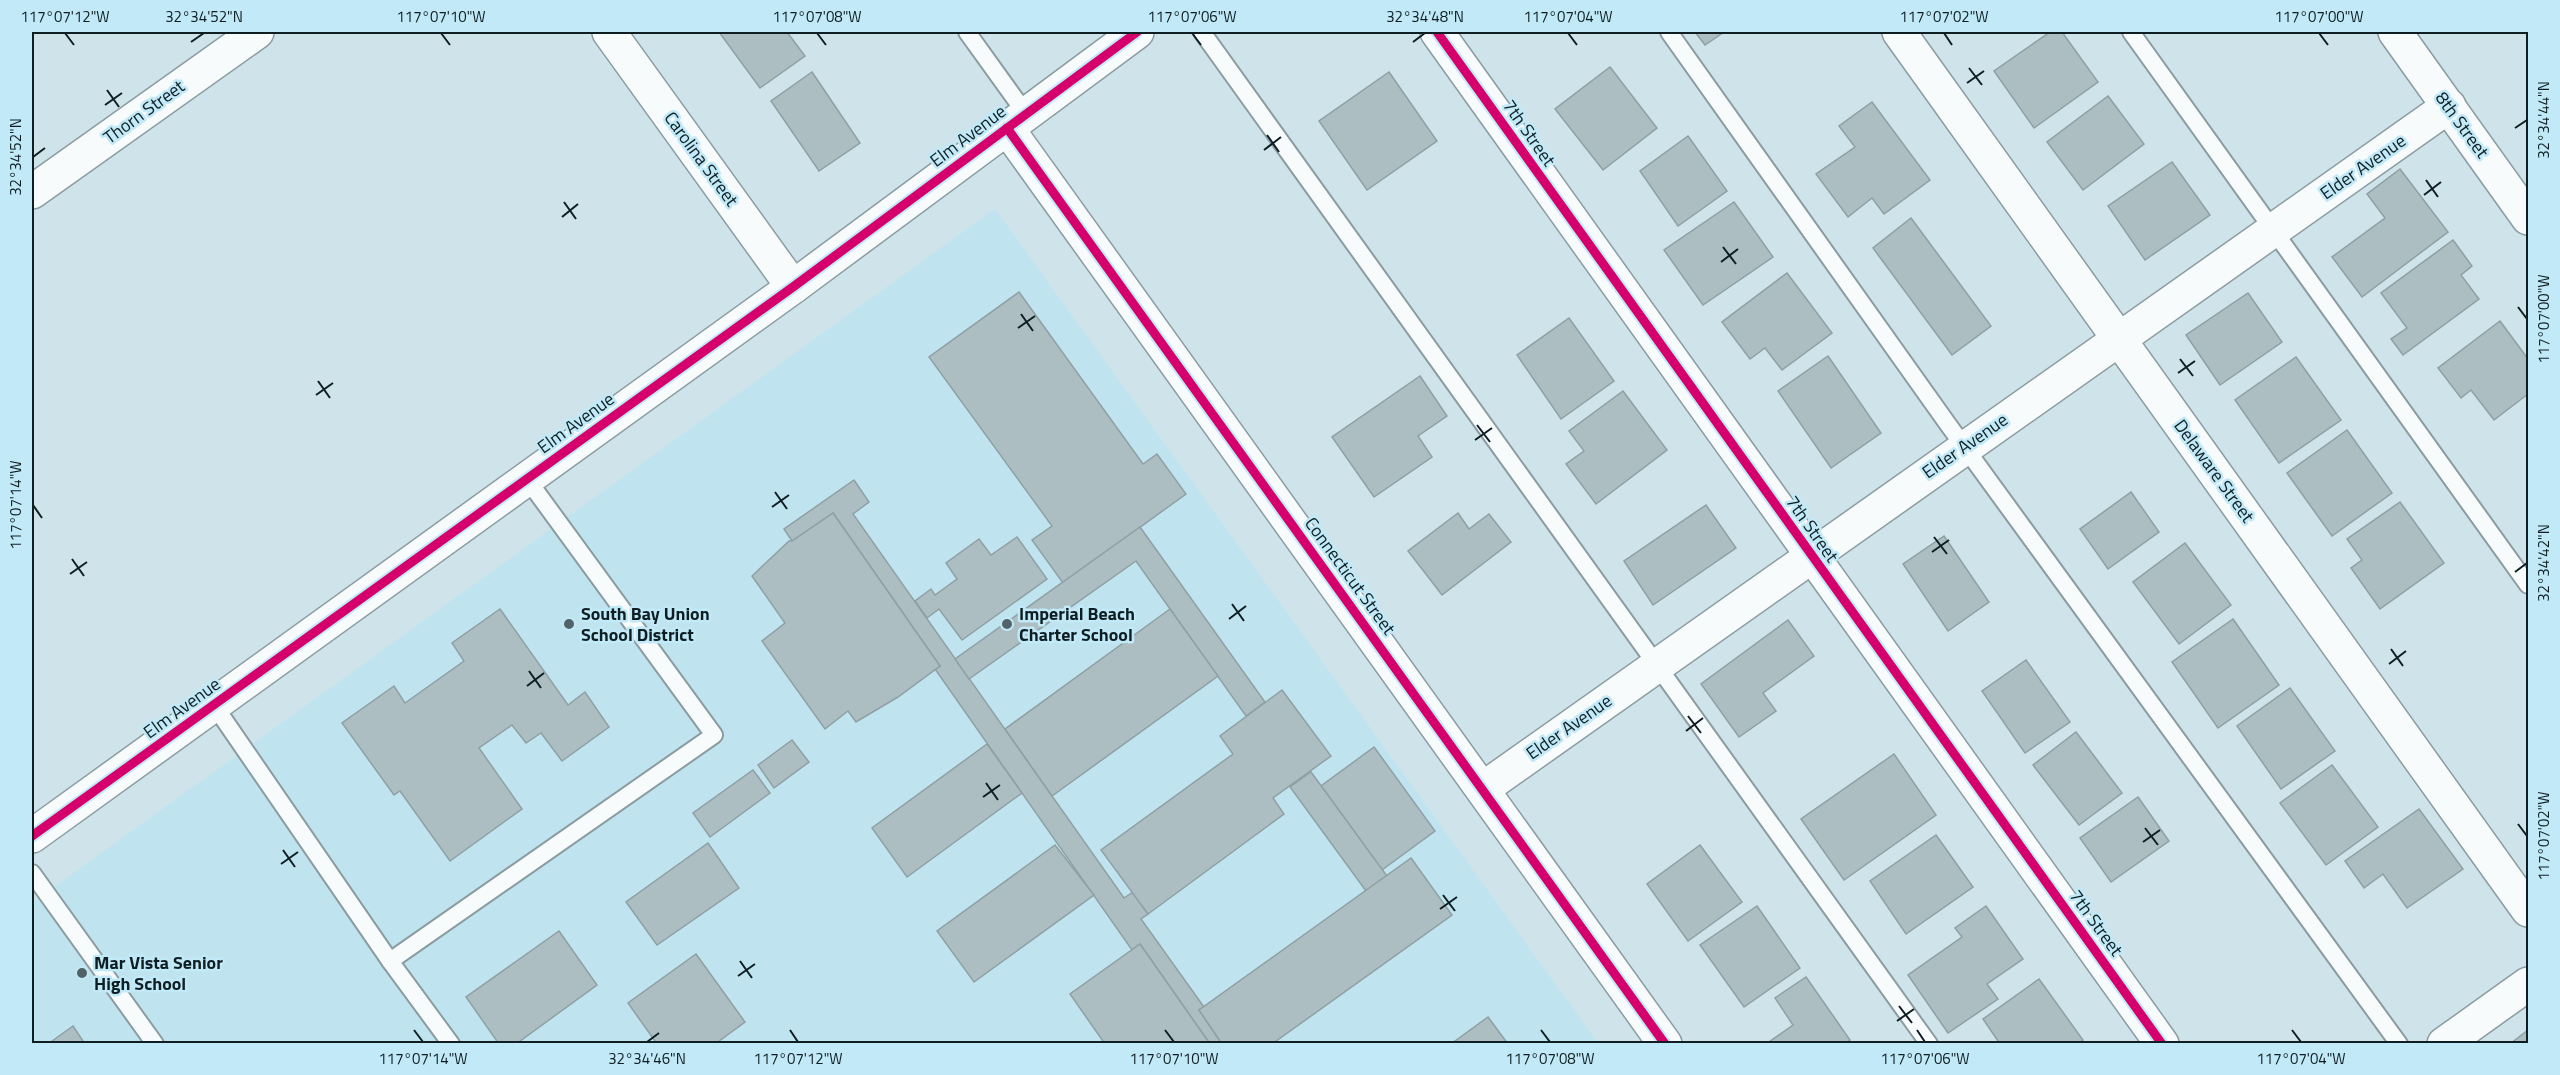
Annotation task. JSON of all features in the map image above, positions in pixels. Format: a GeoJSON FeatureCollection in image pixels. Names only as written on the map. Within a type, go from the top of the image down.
{"type":"FeatureCollection","features":[{"type":"Feature","properties":{"kind":"street","name":"Thorn Street"},"geometry":{"type":"LineString","coordinates":[[32,192],[257,32]]}},
{"type":"Feature","properties":{"kind":"street","name":"Carolina Street"},"geometry":{"type":"LineString","coordinates":[[609,32],[793,287]]}},
{"type":"Feature","properties":{"kind":"street","name":"Elm Avenue"},"geometry":{"type":"LineString","coordinates":[[32,836],[793,287],[1137,32]]}},
{"type":"Feature","properties":{"kind":"street","name":"7th Street"},"geometry":{"type":"LineString","coordinates":[[1437,32],[2162,1044]]}},
{"type":"Feature","properties":{"kind":"street","name":"Delaware Street"},"geometry":{"type":"LineString","coordinates":[[1899,32],[2529,910]]}},
{"type":"Feature","properties":{"kind":"street","name":"8th Street"},"geometry":{"type":"LineString","coordinates":[[2395,32],[2529,218]]}},
{"type":"Feature","properties":{"kind":"street","name":"Elder Avenue"},"geometry":{"type":"LineString","coordinates":[[1484,788],[2449,106]]}},
{"type":"Feature","properties":{"kind":"street","name":"Connecticut Street"},"geometry":{"type":"LineString","coordinates":[[1016,121],[1665,1044]]}},
{"type":"Feature","properties":{"kind":"street"},"geometry":{"type":"LineString","coordinates":[[2444,1044],[2529,984]]}},
{"type":"Feature","properties":{"kind":"lane"},"geometry":{"type":"LineString","coordinates":[[967,32],[1016,121]]}},
{"type":"Feature","properties":{"kind":"lane"},"geometry":{"type":"LineString","coordinates":[[1202,32],[1929,1044]]}},
{"type":"Feature","properties":{"kind":"lane"},"geometry":{"type":"LineString","coordinates":[[1669,32],[1964,447],[2399,1044]]}},
{"type":"Feature","properties":{"kind":"lane"},"geometry":{"type":"LineString","coordinates":[[2131,32],[2529,585]]}},
{"type":"Feature","properties":{"kind":"lane"},"geometry":{"type":"LineString","coordinates":[[390,961],[714,735],[527,479]]}},
{"type":"Feature","properties":{"kind":"lane"},"geometry":{"type":"LineString","coordinates":[[214,705],[390,961],[451,1044]]}},
{"type":"Feature","properties":{"kind":"lane"},"geometry":{"type":"LineString","coordinates":[[32,873],[155,1044]]}},
{"type":"Feature","properties":{"kind":"shaded area","name":"Imperial Beach Charter School"},"geometry":{"type":"Polygon","coordinates":[[[995,209],[1598,1043],[32,1043],[32,903],[995,209]]]}},
{"type":"Feature","properties":{"kind":"building"},"geometry":{"type":"Polygon","coordinates":[[[719,32],[787,32],[805,56],[760,88],[719,32]]]}},
{"type":"Feature","properties":{"kind":"building"},"geometry":{"type":"Polygon","coordinates":[[[1695,32],[1724,32],[1705,45],[1695,32]]]}},
{"type":"Feature","properties":{"kind":"building"},"geometry":{"type":"Polygon","coordinates":[[[2050,32],[2062,32],[2098,82],[2034,128],[1994,71],[2050,32]]]}},
{"type":"Feature","properties":{"kind":"building"},"geometry":{"type":"Polygon","coordinates":[[[1610,67],[1657,128],[1603,170],[1555,109],[1610,67]]]}},
{"type":"Feature","properties":{"kind":"building"},"geometry":{"type":"Polygon","coordinates":[[[812,72],[860,143],[819,171],[771,101],[812,72]]]}},
{"type":"Feature","properties":{"kind":"building"},"geometry":{"type":"Polygon","coordinates":[[[1389,72],[1437,141],[1367,190],[1319,121],[1389,72]]]}},
{"type":"Feature","properties":{"kind":"building"},"geometry":{"type":"Polygon","coordinates":[[[2108,96],[2144,144],[2083,190],[2047,142],[2108,96]]]}},
{"type":"Feature","properties":{"kind":"building"},"geometry":{"type":"Polygon","coordinates":[[[1872,102],[1930,180],[1884,214],[1872,198],[1848,217],[1816,174],[1855,147],[1839,126],[1872,102]]]}},
{"type":"Feature","properties":{"kind":"building"},"geometry":{"type":"Polygon","coordinates":[[[1688,136],[1727,191],[1678,226],[1640,171],[1688,136]]]}},
{"type":"Feature","properties":{"kind":"building"},"geometry":{"type":"Polygon","coordinates":[[[2172,162],[2210,215],[2145,260],[2108,206],[2172,162]]]}},
{"type":"Feature","properties":{"kind":"building"},"geometry":{"type":"Polygon","coordinates":[[[2400,169],[2448,232],[2362,297],[2332,257],[2385,218],[2367,194],[2400,169]]]}},
{"type":"Feature","properties":{"kind":"building"},"geometry":{"type":"Polygon","coordinates":[[[1734,202],[1773,257],[1703,305],[1664,250],[1734,202]]]}},
{"type":"Feature","properties":{"kind":"building"},"geometry":{"type":"Polygon","coordinates":[[[1911,218],[1991,326],[1952,355],[1873,248],[1911,218]]]}},
{"type":"Feature","properties":{"kind":"building"},"geometry":{"type":"Polygon","coordinates":[[[2453,240],[2472,266],[2461,275],[2479,299],[2403,355],[2391,339],[2407,328],[2381,293],[2453,240]]]}},
{"type":"Feature","properties":{"kind":"building"},"geometry":{"type":"Polygon","coordinates":[[[1787,273],[1832,333],[1782,370],[1765,348],[1750,359],[1722,322],[1787,273]]]}},
{"type":"Feature","properties":{"kind":"building"},"geometry":{"type":"Polygon","coordinates":[[[1019,292],[1143,464],[1157,454],[1186,494],[1063,583],[1032,540],[1052,526],[929,357],[1019,292]]]}},
{"type":"Feature","properties":{"kind":"building"},"geometry":{"type":"Polygon","coordinates":[[[2248,293],[2282,342],[2220,385],[2186,335],[2248,293]]]}},
{"type":"Feature","properties":{"kind":"building"},"geometry":{"type":"Polygon","coordinates":[[[1569,318],[1614,381],[1561,419],[1517,355],[1569,318]]]}},
{"type":"Feature","properties":{"kind":"building"},"geometry":{"type":"Polygon","coordinates":[[[2500,321],[2528,359],[2528,394],[2494,420],[2471,390],[2461,398],[2438,368],[2500,321]]]}},
{"type":"Feature","properties":{"kind":"building"},"geometry":{"type":"Polygon","coordinates":[[[1828,356],[1881,433],[1831,468],[1778,391],[1828,356]]]}},
{"type":"Feature","properties":{"kind":"building"},"geometry":{"type":"Polygon","coordinates":[[[2296,357],[2341,420],[2279,463],[2235,400],[2296,357]]]}},
{"type":"Feature","properties":{"kind":"building"},"geometry":{"type":"Polygon","coordinates":[[[1420,376],[1447,416],[1418,436],[1432,457],[1374,497],[1332,437],[1420,376]]]}},
{"type":"Feature","properties":{"kind":"building"},"geometry":{"type":"Polygon","coordinates":[[[1623,391],[1667,450],[1596,504],[1566,464],[1584,451],[1569,431],[1623,391]]]}},
{"type":"Feature","properties":{"kind":"building"},"geometry":{"type":"Polygon","coordinates":[[[2347,430],[2392,493],[2332,536],[2287,473],[2347,430]]]}},
{"type":"Feature","properties":{"kind":"building"},"geometry":{"type":"Polygon","coordinates":[[[854,480],[869,502],[853,514],[1124,898],[1133,892],[1148,914],[1141,919],[1204,1007],[1199,1010],[1222,1044],[1210,1044],[1140,944],[1132,950],[935,669],[940,666],[833,513],[792,541],[784,529],[854,480]]]}},
{"type":"Feature","properties":{"kind":"building"},"geometry":{"type":"Polygon","coordinates":[[[2131,492],[2159,532],[2108,569],[2080,529],[2131,492]]]}},
{"type":"Feature","properties":{"kind":"building"},"geometry":{"type":"Polygon","coordinates":[[[2400,502],[2444,563],[2380,609],[2351,568],[2362,560],[2347,539],[2400,502]]]}},
{"type":"Feature","properties":{"kind":"building"},"geometry":{"type":"Polygon","coordinates":[[[1706,505],[1736,548],[1653,605],[1624,561],[1706,505]]]}},
{"type":"Feature","properties":{"kind":"building"},"geometry":{"type":"Polygon","coordinates":[[[833,513],[940,666],[898,697],[856,722],[848,711],[825,729],[762,641],[785,623],[752,576],[789,541],[833,513]]]}},
{"type":"Feature","properties":{"kind":"building"},"geometry":{"type":"Polygon","coordinates":[[[1458,513],[1469,529],[1489,514],[1511,542],[1442,595],[1408,551],[1458,513]]]}},
{"type":"Feature","properties":{"kind":"building"},"geometry":{"type":"Polygon","coordinates":[[[1140,527],[1265,702],[1246,716],[1136,561],[969,679],[955,659],[1140,527]]]}},
{"type":"Feature","properties":{"kind":"building"},"geometry":{"type":"Polygon","coordinates":[[[1944,536],[1989,602],[1948,631],[1903,564],[1944,536]]]}},
{"type":"Feature","properties":{"kind":"building"},"geometry":{"type":"Polygon","coordinates":[[[1017,537],[1047,579],[962,640],[939,609],[927,618],[915,601],[931,589],[935,595],[957,579],[946,563],[979,539],[991,555],[1017,537]]]}},
{"type":"Feature","properties":{"kind":"building"},"geometry":{"type":"Polygon","coordinates":[[[2185,543],[2231,605],[2179,644],[2133,582],[2185,543]]]}},
{"type":"Feature","properties":{"kind":"building"},"geometry":{"type":"Polygon","coordinates":[[[500,609],[568,705],[585,692],[609,727],[562,761],[541,733],[526,743],[512,725],[479,748],[522,809],[450,861],[400,791],[394,795],[342,723],[394,686],[405,703],[464,661],[452,643],[500,609]]]}},
{"type":"Feature","properties":{"kind":"building"},"geometry":{"type":"Polygon","coordinates":[[[1170,609],[1218,676],[1052,796],[1005,729],[1170,609]]]}},
{"type":"Feature","properties":{"kind":"building"},"geometry":{"type":"Polygon","coordinates":[[[2233,619],[2279,685],[2218,728],[2172,662],[2233,619]]]}},
{"type":"Feature","properties":{"kind":"building"},"geometry":{"type":"Polygon","coordinates":[[[1788,620],[1814,656],[1763,693],[1776,711],[1739,737],[1701,684],[1788,620]]]}},
{"type":"Feature","properties":{"kind":"building"},"geometry":{"type":"Polygon","coordinates":[[[2026,660],[2070,722],[2025,753],[1982,691],[2026,660]]]}},
{"type":"Feature","properties":{"kind":"building"},"geometry":{"type":"Polygon","coordinates":[[[2290,688],[2335,751],[2281,789],[2237,726],[2290,688]]]}},
{"type":"Feature","properties":{"kind":"building"},"geometry":{"type":"Polygon","coordinates":[[[1282,690],[1331,756],[1273,798],[1284,814],[1148,914],[1101,850],[1233,754],[1220,736],[1282,690]]]}},
{"type":"Feature","properties":{"kind":"building"},"geometry":{"type":"Polygon","coordinates":[[[2076,732],[2122,793],[2079,825],[2033,765],[2076,732]]]}},
{"type":"Feature","properties":{"kind":"building"},"geometry":{"type":"Polygon","coordinates":[[[792,740],[809,762],[774,788],[758,765],[792,740]]]}},
{"type":"Feature","properties":{"kind":"building"},"geometry":{"type":"Polygon","coordinates":[[[987,744],[1022,793],[907,877],[872,828],[987,744]]]}},
{"type":"Feature","properties":{"kind":"building"},"geometry":{"type":"Polygon","coordinates":[[[1374,747],[1435,831],[1382,870],[1321,786],[1374,747]]]}},
{"type":"Feature","properties":{"kind":"building"},"geometry":{"type":"Polygon","coordinates":[[[1894,754],[1936,815],[1844,880],[1801,819],[1894,754]]]}},
{"type":"Feature","properties":{"kind":"building"},"geometry":{"type":"Polygon","coordinates":[[[2332,765],[2378,827],[2326,865],[2280,803],[2332,765]]]}},
{"type":"Feature","properties":{"kind":"building"},"geometry":{"type":"Polygon","coordinates":[[[753,770],[770,793],[710,837],[693,813],[753,770]]]}},
{"type":"Feature","properties":{"kind":"building"},"geometry":{"type":"Polygon","coordinates":[[[1311,772],[1387,876],[1366,891],[1290,787],[1311,772]]]}},
{"type":"Feature","properties":{"kind":"building"},"geometry":{"type":"Polygon","coordinates":[[[2138,797],[2169,841],[2111,882],[2080,838],[2138,797]]]}},
{"type":"Feature","properties":{"kind":"building"},"geometry":{"type":"Polygon","coordinates":[[[2419,809],[2463,869],[2407,908],[2383,874],[2364,888],[2345,861],[2419,809]]]}},
{"type":"Feature","properties":{"kind":"building"},"geometry":{"type":"Polygon","coordinates":[[[1936,835],[1973,887],[1906,934],[1870,881],[1936,835]]]}},
{"type":"Feature","properties":{"kind":"building"},"geometry":{"type":"Polygon","coordinates":[[[708,843],[739,888],[657,945],[626,902],[708,843]]]}},
{"type":"Feature","properties":{"kind":"building"},"geometry":{"type":"Polygon","coordinates":[[[1055,845],[1094,895],[974,982],[937,931],[1055,845]]]}},
{"type":"Feature","properties":{"kind":"building"},"geometry":{"type":"Polygon","coordinates":[[[1700,845],[1742,902],[1688,941],[1647,884],[1700,845]]]}},
{"type":"Feature","properties":{"kind":"building"},"geometry":{"type":"Polygon","coordinates":[[[1411,858],[1452,915],[1272,1044],[1222,1044],[1199,1010],[1411,858]]]}},
{"type":"Feature","properties":{"kind":"building"},"geometry":{"type":"Polygon","coordinates":[[[1757,906],[1800,968],[1744,1007],[1700,945],[1757,906]]]}},
{"type":"Feature","properties":{"kind":"building"},"geometry":{"type":"Polygon","coordinates":[[[1986,906],[2023,959],[1987,984],[1998,999],[1948,1033],[1908,975],[1962,937],[1955,928],[1986,906]]]}},
{"type":"Feature","properties":{"kind":"building"},"geometry":{"type":"Polygon","coordinates":[[[559,931],[597,985],[516,1044],[499,1044],[466,997],[559,931]]]}},
{"type":"Feature","properties":{"kind":"building"},"geometry":{"type":"Polygon","coordinates":[[[1140,944],[1210,1044],[1105,1044],[1070,994],[1140,944]]]}},
{"type":"Feature","properties":{"kind":"building"},"geometry":{"type":"Polygon","coordinates":[[[696,954],[745,1022],[715,1044],[657,1044],[628,1003],[696,954]]]}},
{"type":"Feature","properties":{"kind":"building"},"geometry":{"type":"Polygon","coordinates":[[[1806,977],[1850,1040],[1845,1044],[1766,1044],[1793,1025],[1775,998],[1806,977]]]}},
{"type":"Feature","properties":{"kind":"building"},"geometry":{"type":"Polygon","coordinates":[[[2039,979],[2083,1040],[2078,1044],[2000,1044],[1983,1019],[2039,979]]]}},
{"type":"Feature","properties":{"kind":"building"},"geometry":{"type":"Polygon","coordinates":[[[1488,1017],[1508,1044],[1451,1044],[1488,1017]]]}},
{"type":"Feature","properties":{"kind":"building"},"geometry":{"type":"Polygon","coordinates":[[[73,1026],[85,1044],[48,1044],[73,1026]]]}},
{"type":"Feature","properties":{"kind":"building"},"geometry":{"type":"Polygon","coordinates":[[[2528,1030],[2528,1044],[2510,1044],[2528,1030]]]}},
{"type":"Feature","properties":{"kind":"cycle path"},"geometry":{"type":"LineString","coordinates":[[32,836],[793,287],[1137,32]]}},
{"type":"Feature","properties":{"kind":"cycle path"},"geometry":{"type":"LineString","coordinates":[[1437,32],[2162,1044]]}},
{"type":"Feature","properties":{"kind":"cycle path"},"geometry":{"type":"LineString","coordinates":[[1007,128],[1665,1044]]}},
{"type":"Feature","properties":{"kind":"place","name":"South Bay Union School District"},"geometry":{"type":"Point","coordinates":[569,624]}},
{"type":"Feature","properties":{"kind":"place","name":"Imperial Beach Charter School"},"geometry":{"type":"Point","coordinates":[1007,624]}},
{"type":"Feature","properties":{"kind":"place","name":"Mar Vista Senior High School"},"geometry":{"type":"Point","coordinates":[82,973]}}]}
